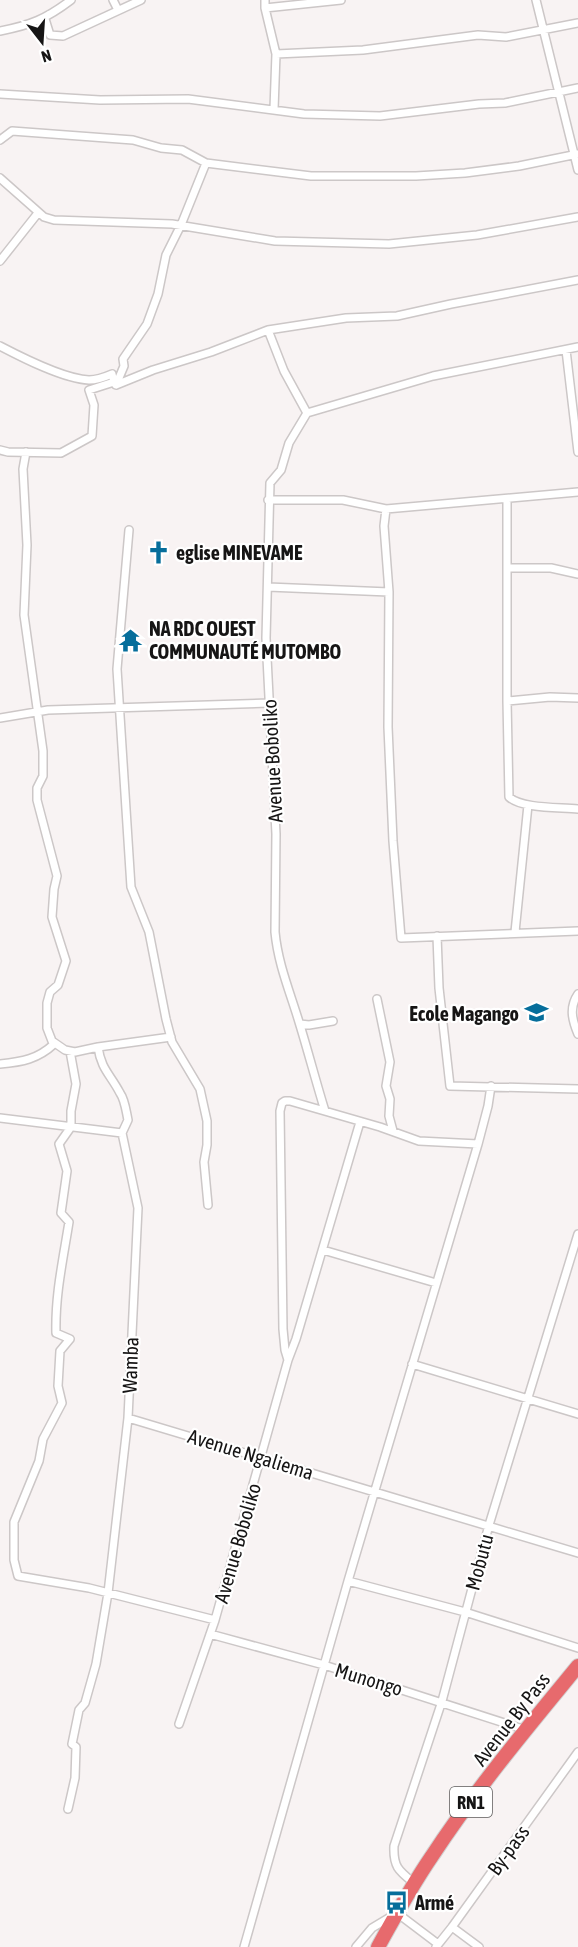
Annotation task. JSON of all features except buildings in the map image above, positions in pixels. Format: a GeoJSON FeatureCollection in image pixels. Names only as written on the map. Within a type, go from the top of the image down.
{"type":"FeatureCollection","features":[{"type":"Feature","properties":{"kind":"highway","name":"Avenue By Pass"},"geometry":{"type":"LineString","coordinates":[[378,1947],[414,1883],[456,1821],[578,1666]]}},
{"type":"Feature","properties":{"kind":"street"},"geometry":{"type":"LineString","coordinates":[[0,31],[45,19],[71,0]]}},
{"type":"Feature","properties":{"kind":"street"},"geometry":{"type":"LineString","coordinates":[[113,0],[118,10]]}},
{"type":"Feature","properties":{"kind":"street"},"geometry":{"type":"LineString","coordinates":[[45,19],[50,35],[63,36],[141,0]]}},
{"type":"Feature","properties":{"kind":"street"},"geometry":{"type":"LineString","coordinates":[[274,110],[276,54],[265,4],[341,0]]}},
{"type":"Feature","properties":{"kind":"street"},"geometry":{"type":"LineString","coordinates":[[536,0],[558,92],[576,154],[578,170]]}},
{"type":"Feature","properties":{"kind":"street"},"geometry":{"type":"LineString","coordinates":[[276,54],[363,50],[470,36],[506,37],[578,23]]}},
{"type":"Feature","properties":{"kind":"street"},"geometry":{"type":"LineString","coordinates":[[0,101],[4,94],[100,100],[188,99],[304,114],[380,116],[505,103],[578,88]]}},
{"type":"Feature","properties":{"kind":"street"},"geometry":{"type":"LineString","coordinates":[[0,140],[12,130],[122,139],[166,149],[182,150],[206,163],[311,176],[416,176],[482,171],[576,154]]}},
{"type":"Feature","properties":{"kind":"street"},"geometry":{"type":"LineString","coordinates":[[206,163],[166,255],[158,294],[147,324],[123,359],[124,366],[117,385],[268,330],[346,318],[397,316],[578,280]]}},
{"type":"Feature","properties":{"kind":"street"},"geometry":{"type":"LineString","coordinates":[[0,178],[44,217],[65,221],[181,225],[275,241],[388,244],[428,241],[477,235],[578,217]]}},
{"type":"Feature","properties":{"kind":"street"},"geometry":{"type":"LineString","coordinates":[[0,261],[38,213]]}},
{"type":"Feature","properties":{"kind":"street"},"geometry":{"type":"LineString","coordinates":[[268,330],[284,371],[307,413],[433,376],[578,347]]}},
{"type":"Feature","properties":{"kind":"street"},"geometry":{"type":"LineString","coordinates":[[0,346],[56,371],[85,379],[97,379],[112,374],[114,382],[89,390],[94,405],[92,436],[61,453],[0,450]]}},
{"type":"Feature","properties":{"kind":"street"},"geometry":{"type":"LineString","coordinates":[[566,350],[578,452]]}},
{"type":"Feature","properties":{"kind":"street","name":"Avenue Boboliko"},"geometry":{"type":"LineString","coordinates":[[307,413],[289,443],[280,470],[270,483],[266,638],[276,834],[275,932],[278,961],[300,1024],[325,1111]]}},
{"type":"Feature","properties":{"kind":"street"},"geometry":{"type":"LineString","coordinates":[[26,452],[23,469],[27,545],[24,615],[43,751],[43,776],[37,788],[37,800],[57,876],[52,917],[66,961],[58,985],[50,992],[47,1003],[47,1028],[54,1044],[70,1051],[171,1037]]}},
{"type":"Feature","properties":{"kind":"street"},"geometry":{"type":"LineString","coordinates":[[268,500],[343,500],[386,509],[578,492]]}},
{"type":"Feature","properties":{"kind":"street"},"geometry":{"type":"LineString","coordinates":[[507,499],[509,797],[514,802],[528,805],[578,809]]}},
{"type":"Feature","properties":{"kind":"street"},"geometry":{"type":"LineString","coordinates":[[386,509],[384,526],[389,592],[388,727],[400,938],[578,931]]}},
{"type":"Feature","properties":{"kind":"street"},"geometry":{"type":"LineString","coordinates":[[129,530],[117,669],[131,887],[149,932],[171,1037],[200,1089],[207,1121],[204,1162],[208,1205]]}},
{"type":"Feature","properties":{"kind":"street"},"geometry":{"type":"LineString","coordinates":[[507,568],[550,568],[578,574]]}},
{"type":"Feature","properties":{"kind":"street"},"geometry":{"type":"LineString","coordinates":[[268,587],[389,592]]}},
{"type":"Feature","properties":{"kind":"street"},"geometry":{"type":"LineString","coordinates":[[507,701],[550,697],[578,698]]}},
{"type":"Feature","properties":{"kind":"street"},"geometry":{"type":"LineString","coordinates":[[0,718],[39,712],[120,707],[269,703]]}},
{"type":"Feature","properties":{"kind":"street"},"geometry":{"type":"LineString","coordinates":[[515,932],[528,805]]}},
{"type":"Feature","properties":{"kind":"street"},"geometry":{"type":"LineString","coordinates":[[437,936],[439,988],[450,1086],[529,1089],[577,1086]]}},
{"type":"Feature","properties":{"kind":"street"},"geometry":{"type":"LineString","coordinates":[[578,994],[572,1009],[578,1034]]}},
{"type":"Feature","properties":{"kind":"street"},"geometry":{"type":"LineString","coordinates":[[377,999],[390,1062],[386,1086],[390,1099],[389,1116],[393,1131]]}},
{"type":"Feature","properties":{"kind":"street"},"geometry":{"type":"LineString","coordinates":[[300,1024],[309,1025],[333,1021]]}},
{"type":"Feature","properties":{"kind":"street"},"geometry":{"type":"LineString","coordinates":[[0,1064],[28,1060],[45,1052],[54,1044]]}},
{"type":"Feature","properties":{"kind":"street","name":"Wamba"},"geometry":{"type":"LineString","coordinates":[[68,1809],[75,1778],[76,1747],[72,1744],[73,1735],[79,1710],[86,1703],[96,1664],[108,1593],[128,1418],[138,1208],[122,1133],[128,1120],[121,1094],[110,1075],[104,1070],[98,1047]]}},
{"type":"Feature","properties":{"kind":"street"},"geometry":{"type":"LineString","coordinates":[[70,1051],[76,1084],[71,1127],[59,1144],[67,1171],[61,1213],[69,1222],[55,1312],[56,1333],[70,1339],[60,1351],[58,1386],[62,1402],[43,1439],[39,1461],[14,1522],[14,1560],[18,1576],[108,1593],[215,1620]]}},
{"type":"Feature","properties":{"kind":"street"},"geometry":{"type":"LineString","coordinates":[[244,1947],[374,1491],[478,1144],[491,1086]]}},
{"type":"Feature","properties":{"kind":"street","name":"Avenue Boboliko"},"geometry":{"type":"LineString","coordinates":[[288,1360],[283,1329],[279,1111],[282,1103],[285,1101],[325,1111],[419,1141],[478,1144]]}},
{"type":"Feature","properties":{"kind":"street"},"geometry":{"type":"LineString","coordinates":[[0,1118],[122,1133]]}},
{"type":"Feature","properties":{"kind":"street","name":"Avenue Boboliko"},"geometry":{"type":"LineString","coordinates":[[179,1724],[215,1620],[288,1360],[360,1122]]}},
{"type":"Feature","properties":{"kind":"street","name":"Mobutu"},"geometry":{"type":"LineString","coordinates":[[414,1883],[399,1871],[394,1858],[394,1846],[442,1701],[489,1525],[578,1234]]}},
{"type":"Feature","properties":{"kind":"street"},"geometry":{"type":"LineString","coordinates":[[323,1250],[436,1283]]}},
{"type":"Feature","properties":{"kind":"street"},"geometry":{"type":"LineString","coordinates":[[412,1364],[578,1414]]}},
{"type":"Feature","properties":{"kind":"street","name":"Avenue Ngaliema"},"geometry":{"type":"LineString","coordinates":[[128,1418],[578,1553]]}},
{"type":"Feature","properties":{"kind":"street"},"geometry":{"type":"LineString","coordinates":[[348,1581],[465,1612],[578,1648]]}},
{"type":"Feature","properties":{"kind":"street","name":"Munongo"},"geometry":{"type":"LineString","coordinates":[[210,1634],[324,1665],[442,1701],[526,1730]]}},
{"type":"Feature","properties":{"kind":"street","name":"By-pass"},"geometry":{"type":"LineString","coordinates":[[437,1946],[578,1752]]}},
{"type":"Feature","properties":{"kind":"street"},"geometry":{"type":"LineString","coordinates":[[356,1947],[372,1928],[397,1913],[437,1946]]}},
{"type":"Feature","properties":{"kind":"street"},"geometry":{"type":"LineString","coordinates":[[452,1927],[479,1947]]}},
{"type":"Feature","properties":{"kind":"place","name":"eglise MINEVAME"},"geometry":{"type":"Point","coordinates":[158,552]}},
{"type":"Feature","properties":{"kind":"place","name":"NA RDC OUEST COMMUNAUTÉ MUTOMBO"},"geometry":{"type":"Point","coordinates":[131,640]}},
{"type":"Feature","properties":{"kind":"place","name":"Ecole Magango"},"geometry":{"type":"Point","coordinates":[537,1013]}},
{"type":"Feature","properties":{"kind":"place","name":"Armé"},"geometry":{"type":"Point","coordinates":[397,1902]}}]}
